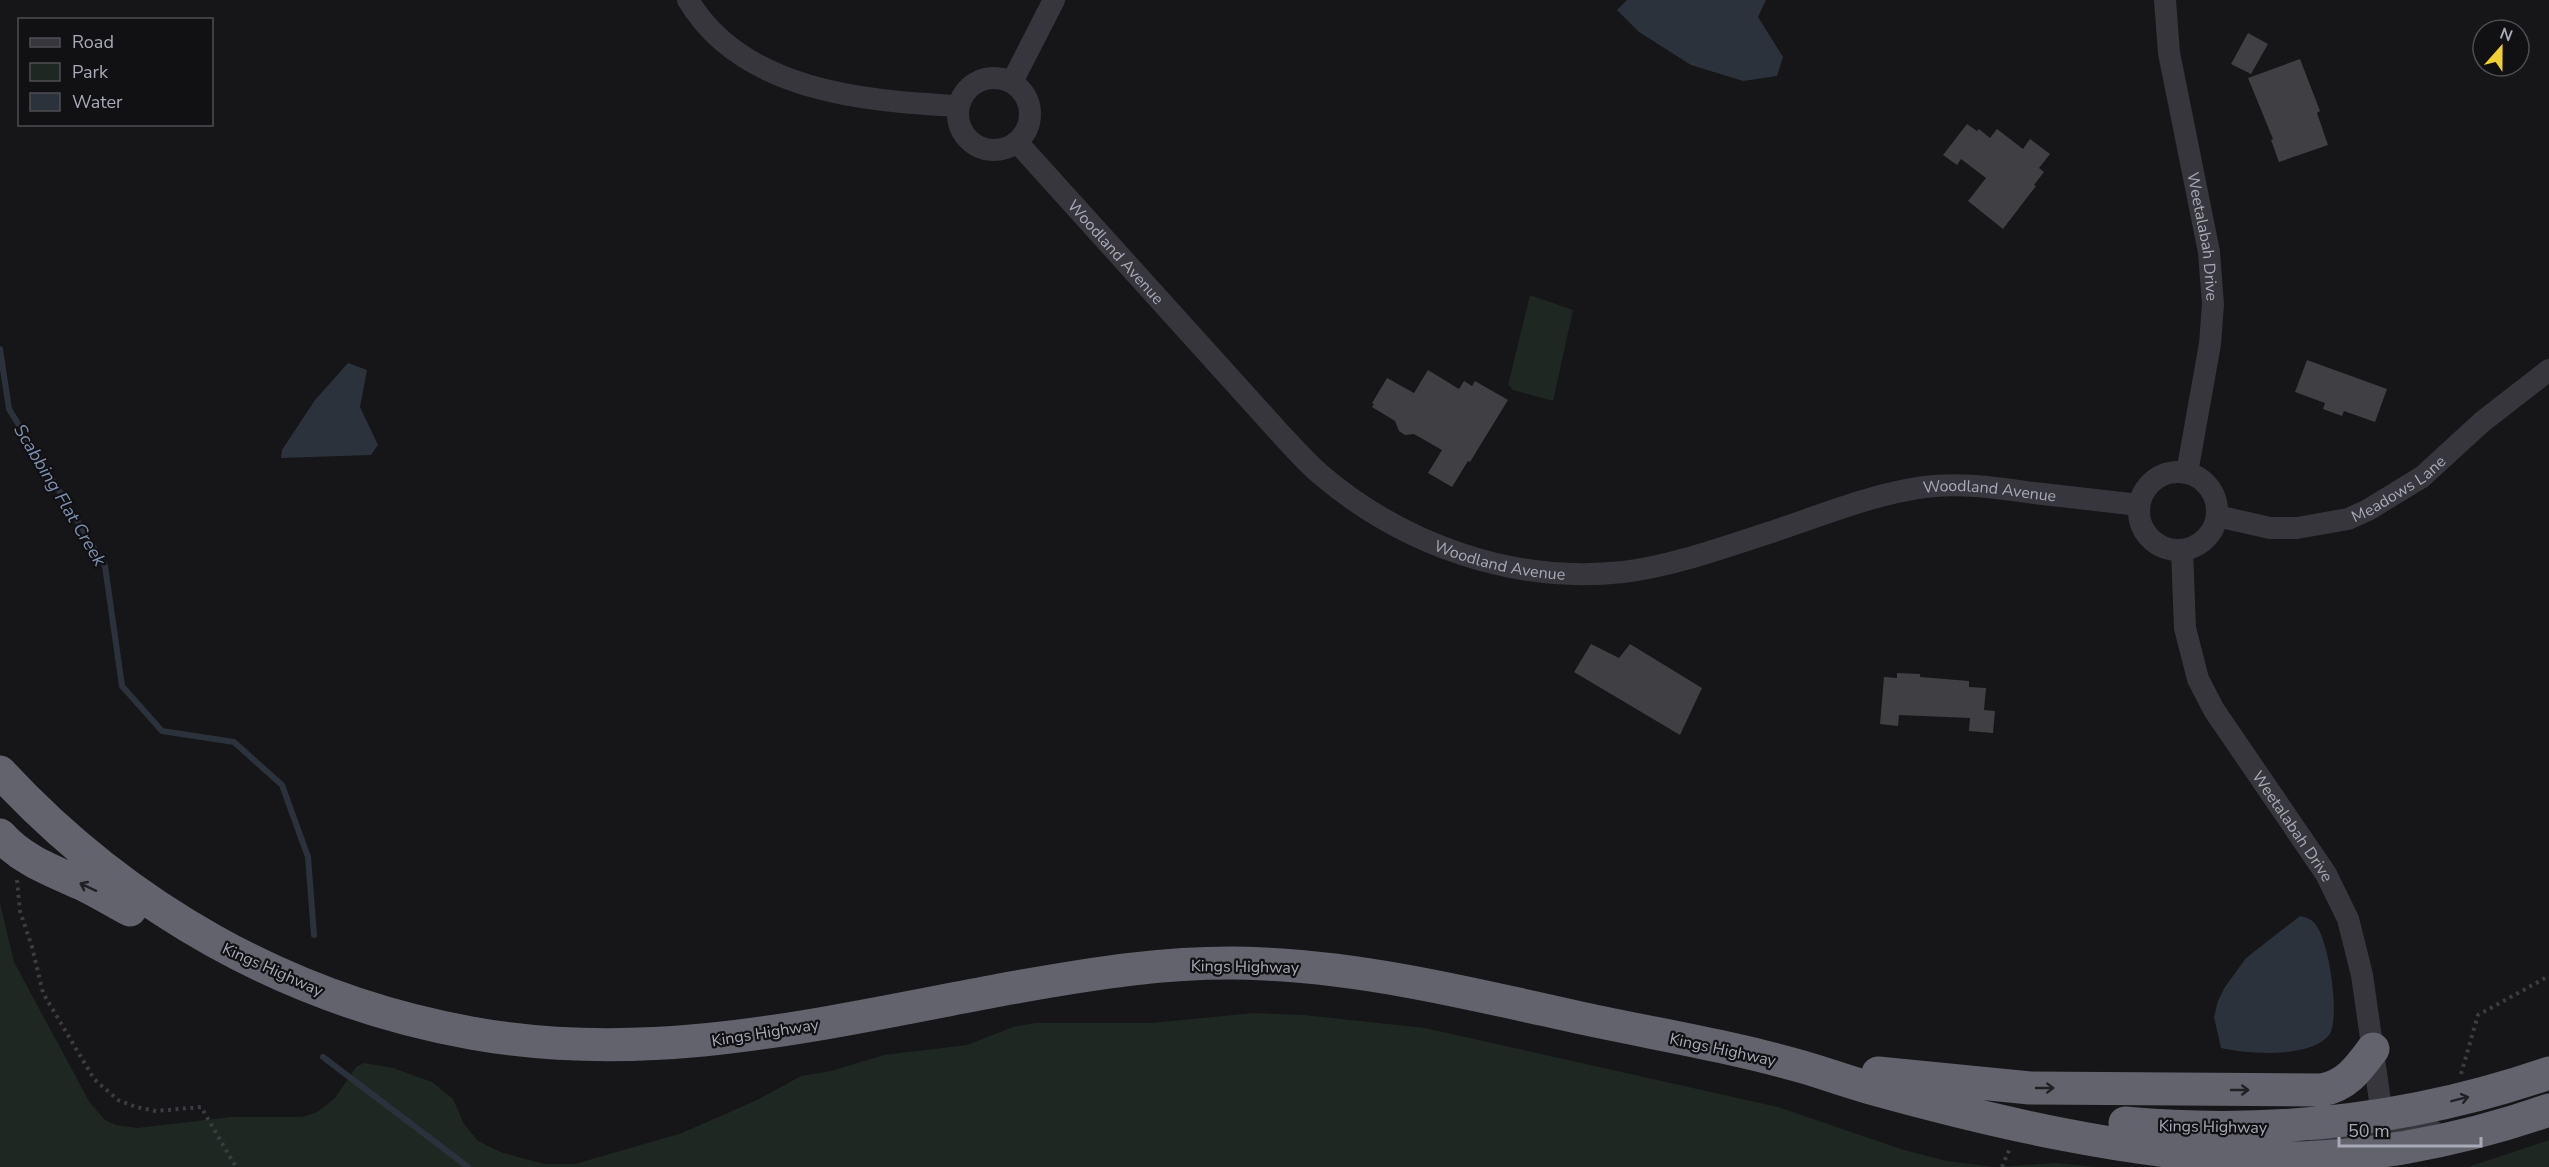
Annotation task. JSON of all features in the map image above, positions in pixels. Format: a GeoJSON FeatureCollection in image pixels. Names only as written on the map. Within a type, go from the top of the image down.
{"type":"FeatureCollection","features":[{"type":"Feature","properties":{"kind":"highway","name":"Kings Highway"},"geometry":{"type":"LineString","coordinates":[[0,772],[69,840],[143,898],[226,949],[313,988],[387,1014],[470,1033],[566,1045],[629,1046],[706,1042],[1047,982],[1140,968],[1206,963],[1268,964],[1339,970],[1426,985],[1800,1066],[1872,1088],[1991,1118],[2093,1139],[2156,1148],[2252,1158],[2334,1157],[2383,1151],[2456,1137],[2545,1112]]}},
{"type":"Feature","properties":{"kind":"highway"},"geometry":{"type":"LineString","coordinates":[[7,842],[38,865],[97,892],[196,947],[263,973],[313,988]]}},
{"type":"Feature","properties":{"kind":"highway","name":"Kings Highway"},"geometry":{"type":"LineString","coordinates":[[2373,1048],[2345,1081],[2330,1088],[2313,1090],[2030,1088],[1907,1075],[1840,1071],[2078,1118],[2154,1126],[2251,1128],[2327,1123],[2382,1115],[2454,1100],[2549,1073]]}},
{"type":"Feature","properties":{"kind":"street"},"geometry":{"type":"LineString","coordinates":[[688,0],[710,31],[726,44],[753,63],[795,82],[868,98],[958,106]]}},
{"type":"Feature","properties":{"kind":"street"},"geometry":{"type":"LineString","coordinates":[[1012,82],[1054,0]]}},
{"type":"Feature","properties":{"kind":"street","name":"Weetalabah Drive"},"geometry":{"type":"LineString","coordinates":[[2165,0],[2169,53],[2209,252],[2214,304],[2210,344],[2187,473]]}},
{"type":"Feature","properties":{"kind":"street"},"geometry":{"type":"LineString","coordinates":[[985,78],[999,78],[1012,82],[1021,90],[1030,111],[1025,133],[1017,142],[1006,148],[993,150],[981,147],[970,141],[962,131],[958,119],[958,106],[963,94],[973,84],[985,78]]}},
{"type":"Feature","properties":{"kind":"street","name":"Woodland Avenue"},"geometry":{"type":"LineString","coordinates":[[1017,142],[1278,432],[1321,474],[1402,531],[1471,556],[1509,568],[1545,573],[1624,572],[1662,565],[1766,534],[1839,507],[1926,487],[1995,488],[2139,505]]}},
{"type":"Feature","properties":{"kind":"street","name":"Meadows Lane"},"geometry":{"type":"LineString","coordinates":[[2217,516],[2270,528],[2297,528],[2348,519],[2368,510],[2422,477],[2482,422],[2549,369]]}},
{"type":"Feature","properties":{"kind":"street"},"geometry":{"type":"LineString","coordinates":[[2171,472],[2187,473],[2199,478],[2208,486],[2215,497],[2217,516],[2212,530],[2202,541],[2182,550],[2164,547],[2149,537],[2140,522],[2139,505],[2145,490],[2156,478],[2171,472]]}},
{"type":"Feature","properties":{"kind":"street","name":"Weetalabah Drive"},"geometry":{"type":"LineString","coordinates":[[2182,550],[2185,628],[2198,679],[2214,710],[2326,874],[2342,904],[2357,948],[2382,1115]]}},
{"type":"Feature","properties":{"kind":"street"},"geometry":{"type":"LineString","coordinates":[[2156,1148],[2262,1148],[2335,1141],[2351,1138],[2368,1130],[2382,1115],[2398,1129],[2413,1133],[2501,1117],[2545,1112]]}},
{"type":"Feature","properties":{"kind":"path"},"geometry":{"type":"LineString","coordinates":[[7,842],[20,911],[32,947],[43,993],[94,1079],[118,1100],[136,1107],[156,1111],[201,1107],[237,1167]]}},
{"type":"Feature","properties":{"kind":"path"},"geometry":{"type":"LineString","coordinates":[[2454,1100],[2478,1015],[2549,976]]}},
{"type":"Feature","properties":{"kind":"green space"},"geometry":{"type":"Polygon","coordinates":[[[1530,295],[1573,310],[1553,401],[1513,390],[1508,385],[1530,295]]]}},
{"type":"Feature","properties":{"kind":"green space"},"geometry":{"type":"Polygon","coordinates":[[[0,903],[14,962],[90,1103],[105,1120],[116,1125],[137,1128],[231,1117],[302,1117],[317,1112],[335,1098],[356,1067],[364,1063],[393,1068],[432,1082],[453,1099],[464,1124],[478,1141],[503,1153],[545,1164],[575,1164],[682,1133],[757,1100],[801,1076],[831,1071],[884,1055],[967,1045],[1013,1027],[1035,1023],[1151,1023],[1254,1013],[1304,1015],[1425,1028],[1778,1107],[1904,1150],[1947,1161],[1994,1167],[0,1167],[0,903]]]}},
{"type":"Feature","properties":{"kind":"green space"},"geometry":{"type":"Polygon","coordinates":[[[2549,1140],[2549,1167],[2468,1167],[2549,1140]]]}},
{"type":"Feature","properties":{"kind":"green space"},"geometry":{"type":"Polygon","coordinates":[[[2056,1163],[2098,1167],[1994,1167],[2056,1163]]]}},
{"type":"Feature","properties":{"kind":"water"},"geometry":{"type":"Polygon","coordinates":[[[1627,0],[1766,0],[1758,17],[1783,57],[1777,76],[1743,81],[1691,65],[1639,32],[1617,10],[1627,0]]]}},
{"type":"Feature","properties":{"kind":"water"},"geometry":{"type":"Polygon","coordinates":[[[348,363],[367,370],[360,407],[378,445],[371,455],[281,458],[282,450],[315,400],[348,363]]]}},
{"type":"Feature","properties":{"kind":"water"},"geometry":{"type":"Polygon","coordinates":[[[2300,916],[2314,923],[2325,946],[2332,978],[2334,1011],[2330,1034],[2309,1048],[2295,1051],[2263,1053],[2221,1048],[2214,1017],[2225,987],[2246,958],[2300,916]]]}},
{"type":"Feature","properties":{"kind":"building"},"geometry":{"type":"Polygon","coordinates":[[[2248,33],[2268,44],[2251,74],[2231,64],[2248,33]]]}},
{"type":"Feature","properties":{"kind":"building"},"geometry":{"type":"Polygon","coordinates":[[[2300,59],[2320,111],[2317,113],[2328,145],[2279,162],[2271,140],[2273,139],[2248,78],[2300,59]]]}},
{"type":"Feature","properties":{"kind":"building"},"geometry":{"type":"Polygon","coordinates":[[[1967,124],[1977,131],[1979,129],[1990,138],[1997,129],[2023,149],[2030,139],[2050,154],[2039,168],[2044,172],[2034,185],[2036,186],[2003,229],[1968,201],[1986,178],[1961,159],[1957,165],[1943,155],[1967,124]]]}},
{"type":"Feature","properties":{"kind":"building"},"geometry":{"type":"Polygon","coordinates":[[[2307,360],[2387,389],[2375,422],[2344,411],[2342,416],[2323,409],[2325,403],[2295,392],[2307,360]]]}},
{"type":"Feature","properties":{"kind":"building"},"geometry":{"type":"Polygon","coordinates":[[[1428,370],[1459,389],[1464,381],[1472,386],[1475,381],[1508,400],[1452,487],[1428,473],[1442,450],[1414,434],[1405,435],[1399,431],[1395,421],[1372,407],[1374,404],[1372,403],[1387,378],[1414,393],[1428,370]]]}},
{"type":"Feature","properties":{"kind":"building"},"geometry":{"type":"Polygon","coordinates":[[[1591,644],[1619,658],[1630,644],[1702,688],[1680,735],[1574,672],[1591,644]]]}},
{"type":"Feature","properties":{"kind":"building"},"geometry":{"type":"Polygon","coordinates":[[[1897,673],[1969,681],[1969,687],[1986,688],[1984,710],[1995,711],[1993,733],[1969,731],[1970,718],[1899,715],[1898,726],[1880,724],[1884,677],[1897,678],[1897,673]]]}},
{"type":"Feature","properties":{"kind":"waterway","name":"Scabbing Flat Creek"},"geometry":{"type":"LineString","coordinates":[[0,349],[9,409],[105,566],[122,686],[162,731],[234,742],[282,785],[308,857],[314,935]]}},
{"type":"Feature","properties":{"kind":"waterway","name":"Scabbing Flat Creek"},"geometry":{"type":"LineString","coordinates":[[323,1057],[468,1167]]}}]}
